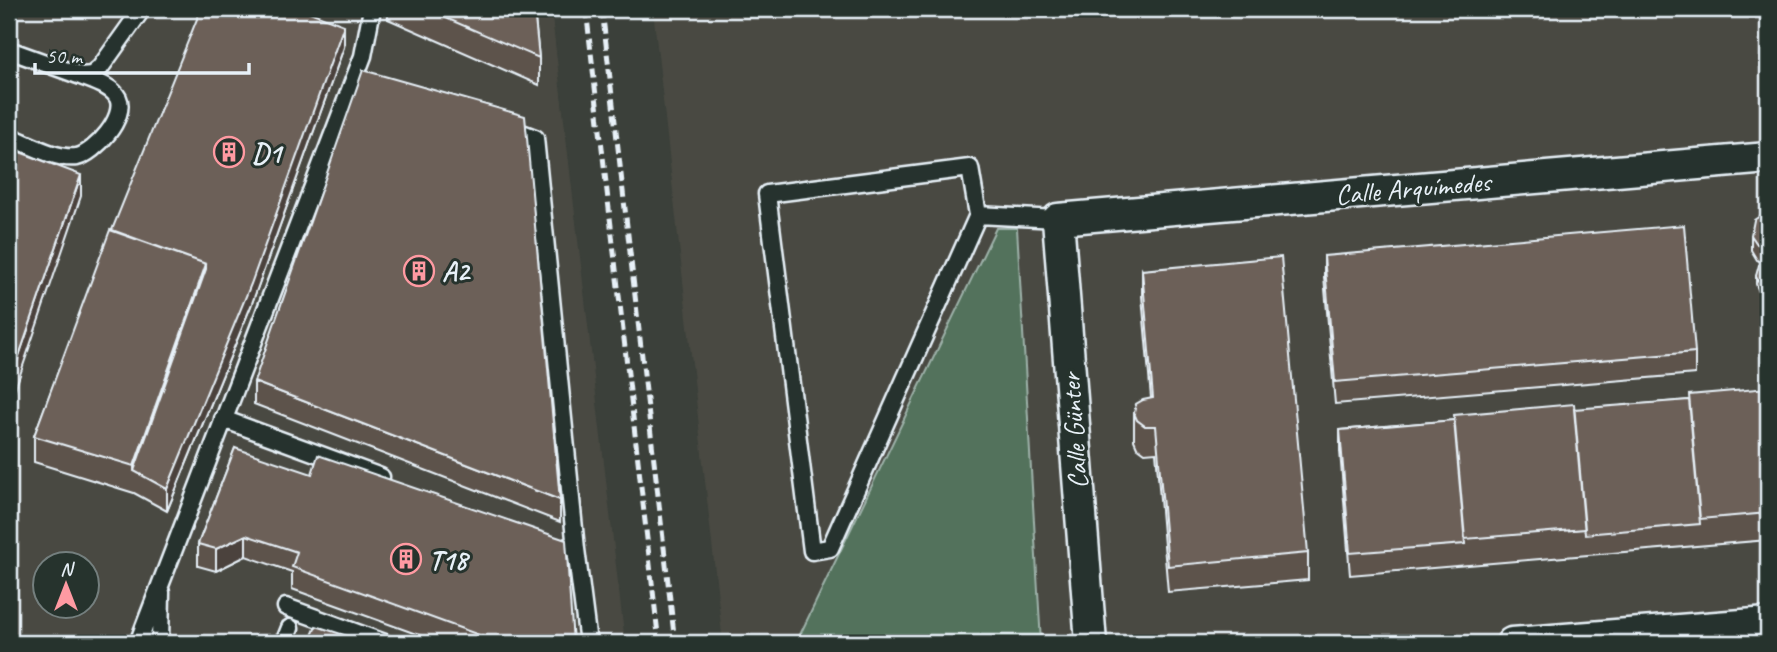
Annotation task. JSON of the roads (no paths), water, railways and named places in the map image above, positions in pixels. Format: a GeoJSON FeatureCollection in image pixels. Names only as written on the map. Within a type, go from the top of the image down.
{"type":"FeatureCollection","features":[{"type":"Feature","properties":{"kind":"street","name":"Calle Arquímedes"},"geometry":{"type":"LineString","coordinates":[[1058,219],[1768,158]]}},
{"type":"Feature","properties":{"kind":"street","name":"Calle Günter"},"geometry":{"type":"LineString","coordinates":[[1058,219],[1091,643]]}},
{"type":"Feature","properties":{"kind":"street"},"geometry":{"type":"LineString","coordinates":[[1512,643],[1768,623]]}},
{"type":"Feature","properties":{"kind":"lane"},"geometry":{"type":"LineString","coordinates":[[80,76],[92,75],[100,68],[142,9]]}},
{"type":"Feature","properties":{"kind":"lane"},"geometry":{"type":"LineString","coordinates":[[138,643],[223,419],[362,78],[363,56],[372,9]]}},
{"type":"Feature","properties":{"kind":"lane"},"geometry":{"type":"LineString","coordinates":[[9,50],[111,90],[119,99],[120,112],[104,138],[79,157],[61,156],[9,136]]}},
{"type":"Feature","properties":{"kind":"lane"},"geometry":{"type":"LineString","coordinates":[[497,124],[535,138],[576,549],[588,643]]}},
{"type":"Feature","properties":{"kind":"lane"},"geometry":{"type":"LineString","coordinates":[[970,168],[978,215],[830,548],[812,551],[767,194],[970,168]]}},
{"type":"Feature","properties":{"kind":"lane"},"geometry":{"type":"LineString","coordinates":[[978,215],[1058,219]]}},
{"type":"Feature","properties":{"kind":"lane"},"geometry":{"type":"LineString","coordinates":[[223,419],[393,482]]}},
{"type":"Feature","properties":{"kind":"lane"},"geometry":{"type":"LineString","coordinates":[[550,540],[576,549]]}},
{"type":"Feature","properties":{"kind":"lane"},"geometry":{"type":"LineString","coordinates":[[160,643],[161,580]]}},
{"type":"Feature","properties":{"kind":"lane"},"geometry":{"type":"LineString","coordinates":[[286,607],[385,643]]}},
{"type":"Feature","properties":{"kind":"railway"},"geometry":{"type":"LineString","coordinates":[[586,9],[659,643]]}},
{"type":"Feature","properties":{"kind":"railway"},"geometry":{"type":"LineString","coordinates":[[602,9],[675,643]]}},
{"type":"Feature","properties":{"kind":"place","name":"D1"},"geometry":{"type":"Point","coordinates":[229,152]}},
{"type":"Feature","properties":{"kind":"place","name":"A2"},"geometry":{"type":"Point","coordinates":[419,271]}},
{"type":"Feature","properties":{"kind":"place","name":"T18"},"geometry":{"type":"Point","coordinates":[406,559]}}]}
